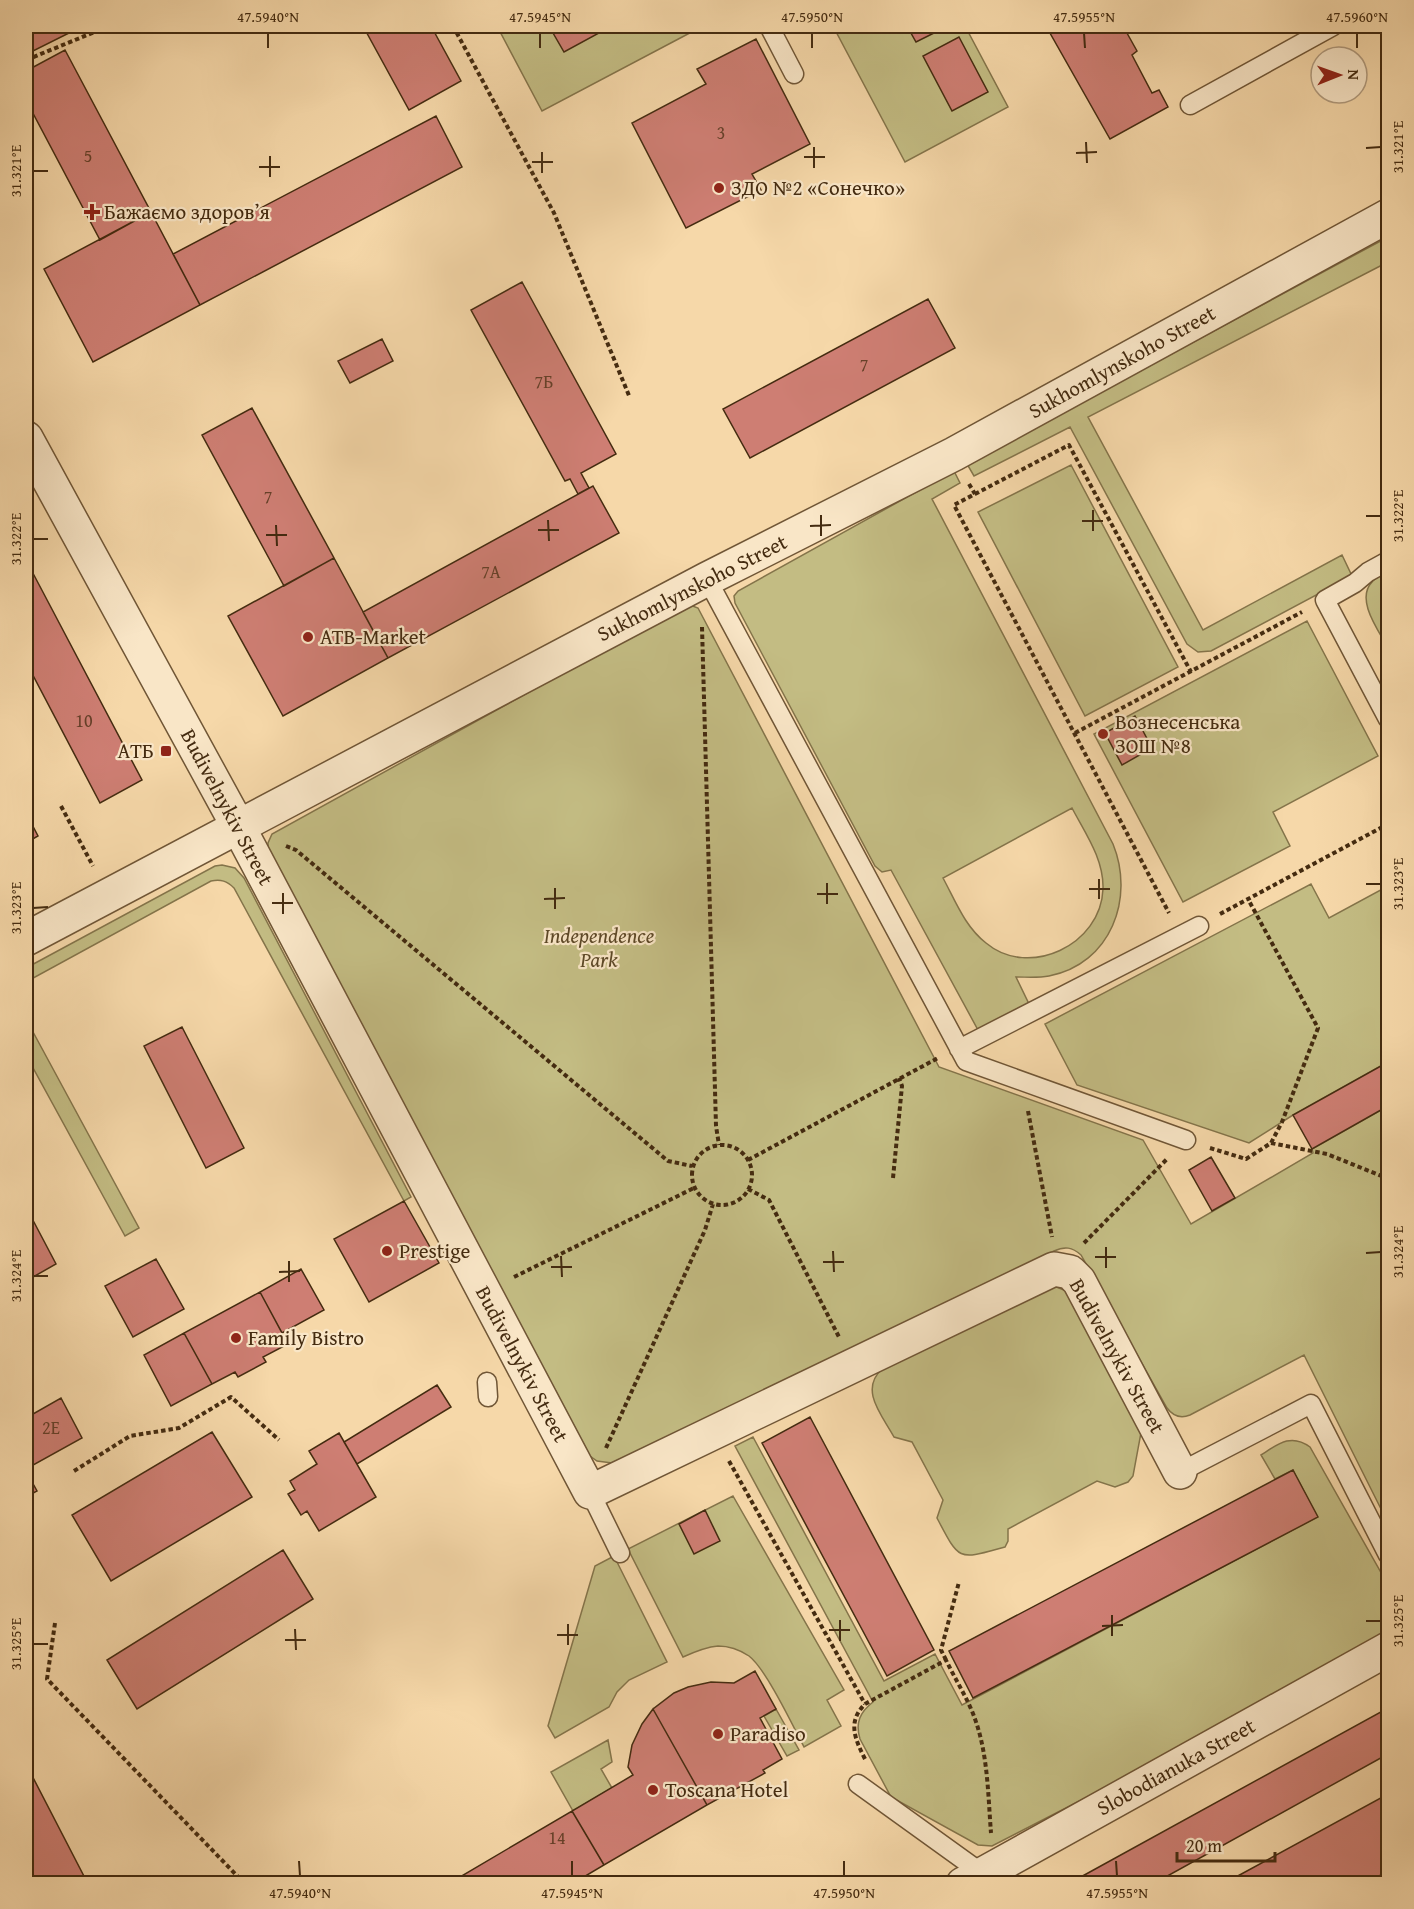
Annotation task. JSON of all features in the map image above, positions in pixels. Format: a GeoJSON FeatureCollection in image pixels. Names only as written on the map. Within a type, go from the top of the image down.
{"type":"FeatureCollection","features":[{"type":"Feature","properties":{"kind":"street","name":"Sukhomlynskoho Street"},"geometry":{"type":"LineString","coordinates":[[26,939],[707,579],[954,454],[1389,216]]}},
{"type":"Feature","properties":{"kind":"street","name":"Budivelnykiv Street"},"geometry":{"type":"LineString","coordinates":[[26,438],[238,826],[590,1492],[1050,1270],[1058,1269],[1070,1272],[1079,1281],[1180,1473]]}},
{"type":"Feature","properties":{"kind":"street","name":"Slobodianuka Street"},"geometry":{"type":"LineString","coordinates":[[973,1879],[1389,1649]]}},
{"type":"Feature","properties":{"kind":"lane"},"geometry":{"type":"LineString","coordinates":[[769,26],[794,74]]}},
{"type":"Feature","properties":{"kind":"lane"},"geometry":{"type":"LineString","coordinates":[[1190,105],[1334,26]]}},
{"type":"Feature","properties":{"kind":"lane"},"geometry":{"type":"LineString","coordinates":[[1389,561],[1325,600],[1389,719]]}},
{"type":"Feature","properties":{"kind":"lane"},"geometry":{"type":"LineString","coordinates":[[707,579],[966,1061],[1186,1140]]}},
{"type":"Feature","properties":{"kind":"lane"},"geometry":{"type":"LineString","coordinates":[[959,1049],[1198,926]]}},
{"type":"Feature","properties":{"kind":"lane"},"geometry":{"type":"LineString","coordinates":[[1180,1473],[1311,1404],[1389,1555]]}},
{"type":"Feature","properties":{"kind":"lane"},"geometry":{"type":"LineString","coordinates":[[590,1492],[620,1553]]}},
{"type":"Feature","properties":{"kind":"lane"},"geometry":{"type":"LineString","coordinates":[[858,1784],[973,1879]]}},
{"type":"Feature","properties":{"kind":"path"},"geometry":{"type":"LineString","coordinates":[[453,26],[554,213],[630,398]]}},
{"type":"Feature","properties":{"kind":"path"},"geometry":{"type":"LineString","coordinates":[[26,58],[97,31]]}},
{"type":"Feature","properties":{"kind":"path"},"geometry":{"type":"LineString","coordinates":[[1181,935],[954,505],[1069,445],[1191,672]]}},
{"type":"Feature","properties":{"kind":"path"},"geometry":{"type":"LineString","coordinates":[[967,480],[975,494]]}},
{"type":"Feature","properties":{"kind":"path"},"geometry":{"type":"LineString","coordinates":[[707,579],[702,630],[716,1126],[719,1145]]}},
{"type":"Feature","properties":{"kind":"path"},"geometry":{"type":"LineString","coordinates":[[1075,733],[1325,600]]}},
{"type":"Feature","properties":{"kind":"path"},"geometry":{"type":"LineString","coordinates":[[61,806],[108,895]]}},
{"type":"Feature","properties":{"kind":"path"},"geometry":{"type":"LineString","coordinates":[[1198,926],[1389,824]]}},
{"type":"Feature","properties":{"kind":"path"},"geometry":{"type":"LineString","coordinates":[[238,826],[296,850],[668,1161],[692,1166]]}},
{"type":"Feature","properties":{"kind":"path"},"geometry":{"type":"LineString","coordinates":[[1058,1269],[1186,1140],[1246,1159],[1271,1143],[1282,1122],[1318,1028],[1248,899]]}},
{"type":"Feature","properties":{"kind":"path"},"geometry":{"type":"LineString","coordinates":[[748,1160],[934,1059],[959,1049]]}},
{"type":"Feature","properties":{"kind":"path"},"geometry":{"type":"LineString","coordinates":[[892,1178],[902,1086],[899,1078]]}},
{"type":"Feature","properties":{"kind":"path"},"geometry":{"type":"LineString","coordinates":[[1022,1081],[1058,1269]]}},
{"type":"Feature","properties":{"kind":"path"},"geometry":{"type":"LineString","coordinates":[[1271,1143],[1327,1154],[1389,1178]]}},
{"type":"Feature","properties":{"kind":"path"},"geometry":{"type":"LineString","coordinates":[[719,1145],[731,1146],[748,1160],[752,1172],[751,1184],[745,1195],[736,1202],[725,1205],[713,1204],[702,1198],[694,1188],[692,1166],[698,1155],[707,1148],[719,1145]]}},
{"type":"Feature","properties":{"kind":"path"},"geometry":{"type":"LineString","coordinates":[[484,1292],[694,1188]]}},
{"type":"Feature","properties":{"kind":"path"},"geometry":{"type":"LineString","coordinates":[[748,1190],[769,1200],[853,1365]]}},
{"type":"Feature","properties":{"kind":"path"},"geometry":{"type":"LineString","coordinates":[[590,1492],[608,1443],[705,1230],[713,1204]]}},
{"type":"Feature","properties":{"kind":"path"},"geometry":{"type":"LineString","coordinates":[[74,1471],[130,1436],[179,1428],[231,1397],[279,1440]]}},
{"type":"Feature","properties":{"kind":"path"},"geometry":{"type":"LineString","coordinates":[[713,1432],[865,1704]]}},
{"type":"Feature","properties":{"kind":"path"},"geometry":{"type":"LineString","coordinates":[[960,1582],[941,1650],[974,1715],[982,1747],[992,1843],[989,1860],[973,1879]]}},
{"type":"Feature","properties":{"kind":"path"},"geometry":{"type":"LineString","coordinates":[[55,1623],[47,1679],[245,1884]]}},
{"type":"Feature","properties":{"kind":"path"},"geometry":{"type":"LineString","coordinates":[[868,1764],[854,1731],[854,1720],[858,1711],[865,1704],[946,1660]]}},
{"type":"Feature","properties":{"kind":"green space"},"geometry":{"type":"Polygon","coordinates":[[[497,26],[703,26],[542,111],[497,26]]]}},
{"type":"Feature","properties":{"kind":"green space"},"geometry":{"type":"Polygon","coordinates":[[[833,26],[965,26],[1008,107],[905,162],[833,26]]]}},
{"type":"Feature","properties":{"kind":"green space"},"geometry":{"type":"Polygon","coordinates":[[[1388,237],[1388,262],[1088,417],[1203,630],[1342,555],[1352,576],[1211,651],[1198,652],[1187,644],[1070,427],[974,476],[967,464],[1388,237]]]}},
{"type":"Feature","properties":{"kind":"green space"},"geometry":{"type":"Polygon","coordinates":[[[1071,465],[1178,667],[1085,716],[978,512],[1071,465]]]}},
{"type":"Feature","properties":{"kind":"green space"},"geometry":{"type":"Polygon","coordinates":[[[954,471],[960,483],[932,499],[1113,844],[1119,865],[1121,886],[1119,906],[1112,926],[1102,943],[1088,958],[1070,969],[1049,976],[1016,977],[1029,1004],[978,1030],[891,870],[882,872],[875,866],[735,603],[734,596],[738,591],[954,471]],[[1072,808],[943,878],[972,929],[986,943],[1003,953],[1022,958],[1041,956],[1060,950],[1076,940],[1090,926],[1099,909],[1103,889],[1100,867],[1088,837],[1072,808]]]}},
{"type":"Feature","properties":{"kind":"green space"},"geometry":{"type":"Polygon","coordinates":[[[1388,571],[1388,648],[1370,615],[1366,598],[1367,589],[1372,582],[1388,571]]]}},
{"type":"Feature","properties":{"kind":"green space","name":"Independence Park"},"geometry":{"type":"Polygon","coordinates":[[[690,605],[698,608],[939,1067],[1143,1140],[1191,1224],[1313,1153],[1312,1149],[1388,1106],[1388,1523],[1304,1355],[1190,1415],[1180,1417],[1174,1415],[1167,1408],[1081,1255],[1068,1248],[1054,1251],[612,1463],[597,1461],[590,1456],[268,849],[268,843],[272,834],[690,605]]]}},
{"type":"Feature","properties":{"kind":"green space"},"geometry":{"type":"Polygon","coordinates":[[[1307,621],[1378,756],[1273,812],[1290,846],[1183,902],[1094,734],[1307,621]]]}},
{"type":"Feature","properties":{"kind":"green space"},"geometry":{"type":"Polygon","coordinates":[[[215,866],[235,868],[244,878],[411,1197],[404,1201],[234,888],[229,884],[221,880],[211,881],[26,982],[26,968],[215,866]]]}},
{"type":"Feature","properties":{"kind":"green space"},"geometry":{"type":"Polygon","coordinates":[[[1311,884],[1329,918],[1388,886],[1388,1062],[1293,1115],[1249,1143],[1077,1085],[1045,1024],[1311,884]]]}},
{"type":"Feature","properties":{"kind":"green space"},"geometry":{"type":"Polygon","coordinates":[[[26,1019],[139,1228],[125,1236],[26,1055],[26,1019]]]}},
{"type":"Feature","properties":{"kind":"green space"},"geometry":{"type":"Polygon","coordinates":[[[1054,1286],[1069,1292],[1143,1422],[1133,1476],[1128,1482],[1115,1487],[1097,1481],[1008,1529],[1008,1541],[1005,1547],[978,1554],[962,1554],[951,1543],[937,1518],[943,1500],[912,1442],[894,1437],[875,1403],[872,1385],[882,1369],[1054,1286]]]}},
{"type":"Feature","properties":{"kind":"green space"},"geometry":{"type":"Polygon","coordinates":[[[753,1437],[884,1681],[935,1654],[962,1705],[1317,1517],[1293,1470],[1275,1479],[1261,1455],[1291,1440],[1310,1447],[1388,1585],[1388,1632],[1101,1790],[992,1846],[978,1845],[891,1797],[860,1739],[858,1723],[865,1710],[873,1702],[735,1446],[753,1437]]]}},
{"type":"Feature","properties":{"kind":"green space"},"geometry":{"type":"Polygon","coordinates":[[[733,1496],[844,1690],[827,1700],[841,1726],[804,1747],[771,1685],[749,1656],[734,1649],[718,1646],[683,1657],[628,1549],[733,1496]]]}},
{"type":"Feature","properties":{"kind":"green space"},"geometry":{"type":"Polygon","coordinates":[[[614,1556],[667,1662],[629,1680],[617,1692],[609,1707],[555,1738],[548,1726],[595,1566],[614,1556]]]}},
{"type":"Feature","properties":{"kind":"green space"},"geometry":{"type":"Polygon","coordinates":[[[776,1709],[799,1750],[787,1756],[764,1716],[776,1709]]]}},
{"type":"Feature","properties":{"kind":"green space"},"geometry":{"type":"Polygon","coordinates":[[[608,1740],[612,1762],[601,1769],[612,1788],[573,1811],[551,1772],[608,1740]]]}},
{"type":"Feature","properties":{"kind":"building"},"geometry":{"type":"Polygon","coordinates":[[[26,26],[83,26],[33,51],[26,37],[26,26]]]}},
{"type":"Feature","properties":{"kind":"building"},"geometry":{"type":"Polygon","coordinates":[[[363,26],[431,26],[461,81],[409,110],[363,26]]]}},
{"type":"Feature","properties":{"kind":"building"},"geometry":{"type":"Polygon","coordinates":[[[549,26],[595,26],[599,33],[564,52],[549,26]]]}},
{"type":"Feature","properties":{"kind":"building"},"geometry":{"type":"Polygon","coordinates":[[[907,26],[948,26],[916,42],[907,26]]]}},
{"type":"Feature","properties":{"kind":"building"},"geometry":{"type":"Polygon","coordinates":[[[1046,26],[1123,26],[1137,51],[1132,55],[1152,93],[1159,90],[1168,107],[1110,139],[1046,26]]]}},
{"type":"Feature","properties":{"kind":"building"},"geometry":{"type":"Polygon","coordinates":[[[959,37],[988,92],[952,111],[923,56],[959,37]]]}},
{"type":"Feature","properties":{"kind":"building","name":"ЗДО №2 «Сонечко»"},"geometry":{"type":"Polygon","coordinates":[[[756,39],[810,144],[752,174],[761,190],[686,228],[632,123],[706,84],[697,69],[756,39]]]}},
{"type":"Feature","properties":{"kind":"building"},"geometry":{"type":"Polygon","coordinates":[[[65,50],[151,212],[100,240],[26,100],[26,71],[65,50]]]}},
{"type":"Feature","properties":{"kind":"building"},"geometry":{"type":"Polygon","coordinates":[[[436,116],[462,167],[200,305],[173,254],[436,116]]]}},
{"type":"Feature","properties":{"kind":"building"},"geometry":{"type":"Polygon","coordinates":[[[151,212],[200,305],[93,362],[44,269],[151,212]]]}},
{"type":"Feature","properties":{"kind":"building"},"geometry":{"type":"Polygon","coordinates":[[[522,282],[616,454],[581,473],[589,488],[578,494],[570,479],[565,481],[471,310],[522,282]]]}},
{"type":"Feature","properties":{"kind":"building"},"geometry":{"type":"Polygon","coordinates":[[[928,299],[955,348],[750,458],[723,409],[928,299]]]}},
{"type":"Feature","properties":{"kind":"building"},"geometry":{"type":"Polygon","coordinates":[[[382,339],[393,361],[350,383],[338,361],[382,339]]]}},
{"type":"Feature","properties":{"kind":"building"},"geometry":{"type":"Polygon","coordinates":[[[252,408],[334,558],[284,586],[202,435],[252,408]]]}},
{"type":"Feature","properties":{"kind":"building"},"geometry":{"type":"Polygon","coordinates":[[[593,486],[619,533],[388,658],[363,612],[593,486]]]}},
{"type":"Feature","properties":{"kind":"building","name":"ATB-Market"},"geometry":{"type":"Polygon","coordinates":[[[334,558],[388,658],[283,716],[228,616],[334,558]]]}},
{"type":"Feature","properties":{"kind":"building"},"geometry":{"type":"Polygon","coordinates":[[[26,560],[142,780],[100,803],[26,662],[26,560]]]}},
{"type":"Feature","properties":{"kind":"building"},"geometry":{"type":"Polygon","coordinates":[[[1135,716],[1152,748],[1122,765],[1105,733],[1135,716]]]}},
{"type":"Feature","properties":{"kind":"building"},"geometry":{"type":"Polygon","coordinates":[[[26,813],[38,836],[26,843],[26,813]]]}},
{"type":"Feature","properties":{"kind":"building"},"geometry":{"type":"Polygon","coordinates":[[[182,1027],[244,1148],[206,1168],[144,1046],[182,1027]]]}},
{"type":"Feature","properties":{"kind":"building"},"geometry":{"type":"Polygon","coordinates":[[[1388,1062],[1388,1106],[1312,1149],[1293,1115],[1388,1062]]]}},
{"type":"Feature","properties":{"kind":"building"},"geometry":{"type":"Polygon","coordinates":[[[1211,1157],[1235,1198],[1212,1211],[1189,1170],[1211,1157]]]}},
{"type":"Feature","properties":{"kind":"building","name":"Prestige"},"geometry":{"type":"Polygon","coordinates":[[[404,1201],[439,1263],[369,1302],[334,1239],[404,1201]]]}},
{"type":"Feature","properties":{"kind":"building"},"geometry":{"type":"Polygon","coordinates":[[[26,1207],[56,1264],[26,1281],[26,1207]]]}},
{"type":"Feature","properties":{"kind":"building"},"geometry":{"type":"Polygon","coordinates":[[[156,1259],[184,1309],[133,1337],[105,1286],[156,1259]]]}},
{"type":"Feature","properties":{"kind":"building"},"geometry":{"type":"Polygon","coordinates":[[[301,1269],[324,1310],[282,1333],[260,1292],[301,1269]]]}},
{"type":"Feature","properties":{"kind":"building","name":"Family Bistro"},"geometry":{"type":"Polygon","coordinates":[[[260,1292],[288,1344],[263,1357],[266,1362],[238,1377],[235,1372],[212,1384],[184,1333],[260,1292]]]}},
{"type":"Feature","properties":{"kind":"building"},"geometry":{"type":"Polygon","coordinates":[[[184,1333],[212,1384],[171,1406],[144,1355],[184,1333]]]}},
{"type":"Feature","properties":{"kind":"building"},"geometry":{"type":"Polygon","coordinates":[[[437,1385],[451,1407],[357,1464],[344,1442],[437,1385]]]}},
{"type":"Feature","properties":{"kind":"building"},"geometry":{"type":"Polygon","coordinates":[[[61,1398],[82,1438],[26,1469],[26,1418],[61,1398]]]}},
{"type":"Feature","properties":{"kind":"building"},"geometry":{"type":"Polygon","coordinates":[[[810,1417],[934,1650],[887,1676],[762,1443],[810,1417]]]}},
{"type":"Feature","properties":{"kind":"building"},"geometry":{"type":"Polygon","coordinates":[[[212,1432],[252,1497],[111,1581],[72,1515],[212,1432]]]}},
{"type":"Feature","properties":{"kind":"building"},"geometry":{"type":"Polygon","coordinates":[[[339,1433],[376,1497],[319,1531],[307,1511],[301,1515],[288,1494],[295,1490],[290,1481],[317,1464],[309,1451],[339,1433]]]}},
{"type":"Feature","properties":{"kind":"building"},"geometry":{"type":"Polygon","coordinates":[[[1293,1470],[1318,1517],[973,1698],[949,1651],[1293,1470]]]}},
{"type":"Feature","properties":{"kind":"building"},"geometry":{"type":"Polygon","coordinates":[[[26,1471],[37,1491],[26,1497],[26,1471]]]}},
{"type":"Feature","properties":{"kind":"building"},"geometry":{"type":"Polygon","coordinates":[[[705,1510],[720,1541],[694,1554],[679,1524],[705,1510]]]}},
{"type":"Feature","properties":{"kind":"building"},"geometry":{"type":"Polygon","coordinates":[[[283,1550],[313,1599],[137,1709],[107,1660],[283,1550]]]}},
{"type":"Feature","properties":{"kind":"building","name":"Paradiso"},"geometry":{"type":"Polygon","coordinates":[[[755,1671],[776,1709],[760,1718],[782,1759],[763,1770],[765,1773],[707,1805],[653,1709],[674,1693],[688,1687],[711,1682],[734,1683],[755,1671]]]}},
{"type":"Feature","properties":{"kind":"building"},"geometry":{"type":"Polygon","coordinates":[[[1388,1708],[1388,1754],[1153,1884],[1068,1884],[1388,1708]]]}},
{"type":"Feature","properties":{"kind":"building","name":"Toscana Hotel"},"geometry":{"type":"Polygon","coordinates":[[[653,1709],[707,1805],[604,1865],[572,1811],[633,1775],[628,1767],[632,1745],[642,1724],[653,1709]]]}},
{"type":"Feature","properties":{"kind":"building"},"geometry":{"type":"Polygon","coordinates":[[[26,1764],[88,1884],[26,1884],[26,1764]]]}},
{"type":"Feature","properties":{"kind":"building"},"geometry":{"type":"Polygon","coordinates":[[[1388,1794],[1388,1871],[1365,1884],[1223,1884],[1388,1794]]]}},
{"type":"Feature","properties":{"kind":"building"},"geometry":{"type":"Polygon","coordinates":[[[572,1811],[604,1865],[572,1884],[448,1884],[572,1811]]]}},
{"type":"Feature","properties":{"kind":"place","name":"ЗДО №2 «Сонечко»"},"geometry":{"type":"Point","coordinates":[719,188]}},
{"type":"Feature","properties":{"kind":"place","name":"Бажаємо здоровʼя"},"geometry":{"type":"Point","coordinates":[92,212]}},
{"type":"Feature","properties":{"kind":"place","name":"ATB-Market"},"geometry":{"type":"Point","coordinates":[308,637]}},
{"type":"Feature","properties":{"kind":"place","name":"Вознесенська ЗОШ №8"},"geometry":{"type":"Point","coordinates":[1103,734]}},
{"type":"Feature","properties":{"kind":"place","name":"АТБ"},"geometry":{"type":"Point","coordinates":[166,751]}},
{"type":"Feature","properties":{"kind":"place","name":"Prestige"},"geometry":{"type":"Point","coordinates":[387,1251]}},
{"type":"Feature","properties":{"kind":"place","name":"Family Bistro"},"geometry":{"type":"Point","coordinates":[236,1338]}},
{"type":"Feature","properties":{"kind":"place","name":"Paradiso"},"geometry":{"type":"Point","coordinates":[718,1734]}},
{"type":"Feature","properties":{"kind":"place","name":"Toscana Hotel"},"geometry":{"type":"Point","coordinates":[653,1790]}}]}
